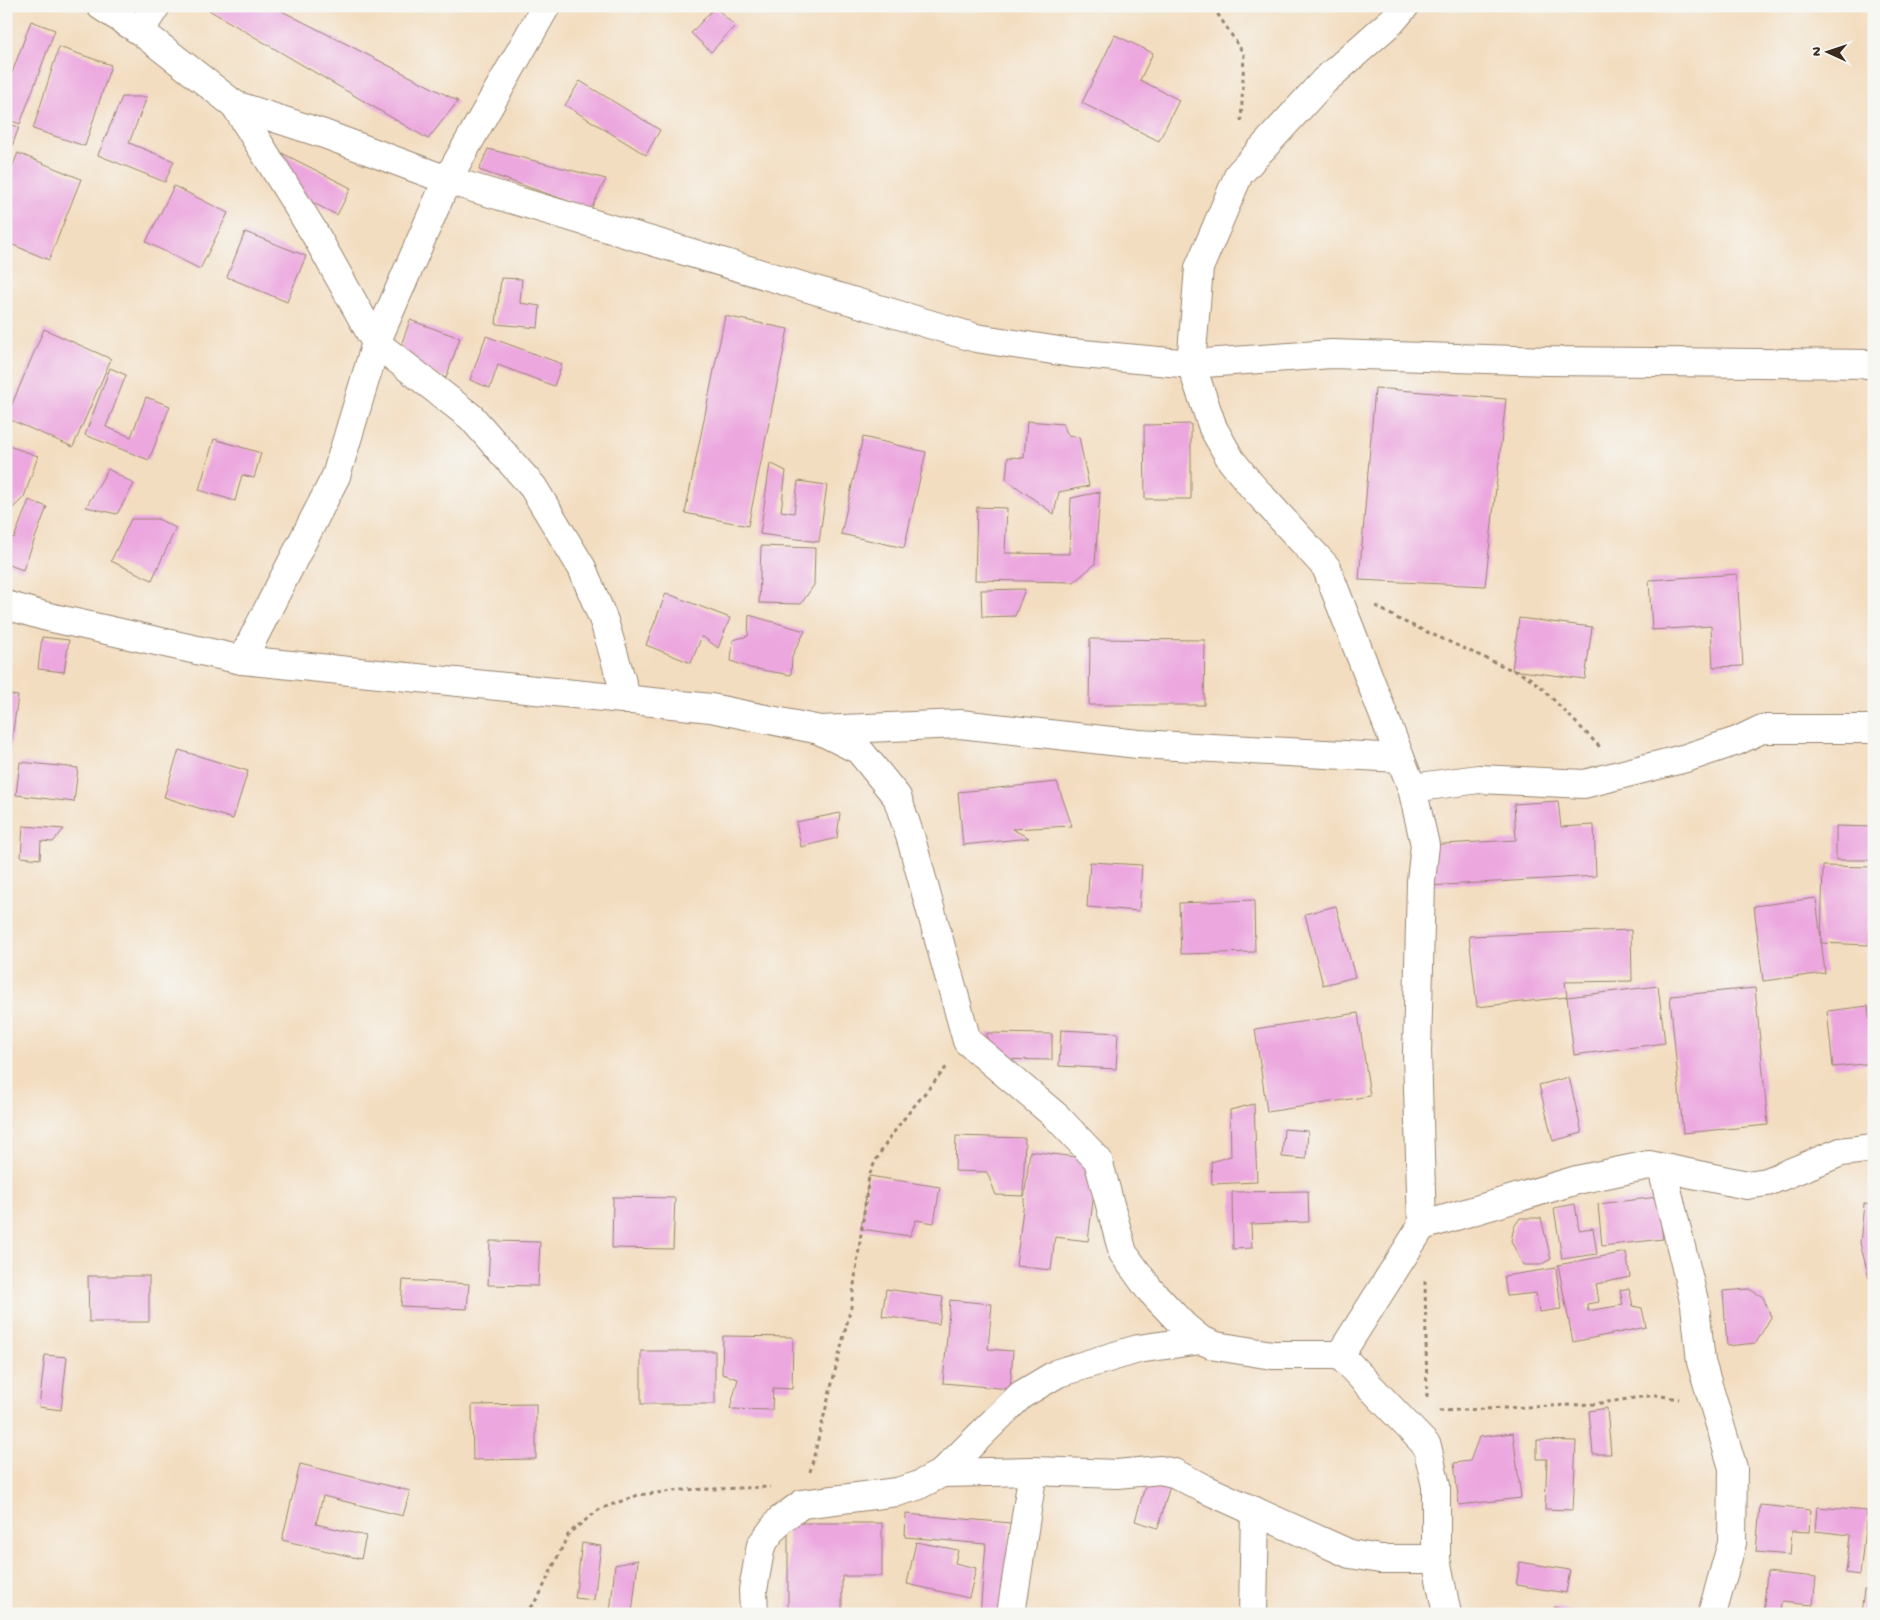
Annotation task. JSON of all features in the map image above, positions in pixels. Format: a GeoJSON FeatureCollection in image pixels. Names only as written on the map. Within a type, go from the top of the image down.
{"type":"FeatureCollection","features":[{"type":"Feature","properties":{"kind":"street"},"geometry":{"type":"LineString","coordinates":[[101,6],[140,31],[235,105],[324,134],[447,180],[976,338],[1072,353],[1192,364],[1332,354],[1547,361],[1874,364]]}},
{"type":"Feature","properties":{"kind":"street"},"geometry":{"type":"LineString","coordinates":[[140,31],[156,6]]}},
{"type":"Feature","properties":{"kind":"street"},"geometry":{"type":"LineString","coordinates":[[242,660],[336,476],[376,343],[447,180],[546,6]]}},
{"type":"Feature","properties":{"kind":"street"},"geometry":{"type":"LineString","coordinates":[[1340,1355],[1422,1226],[1417,1052],[1421,881],[1425,845],[1412,788],[1326,567],[1251,485],[1231,460],[1213,428],[1192,364],[1199,268],[1239,174],[1324,81],[1399,13],[1421,6]]}},
{"type":"Feature","properties":{"kind":"street"},"geometry":{"type":"LineString","coordinates":[[235,105],[315,234],[376,343],[471,417],[533,487],[582,568],[604,620],[627,700]]}},
{"type":"Feature","properties":{"kind":"street"},"geometry":{"type":"LineString","coordinates":[[6,605],[44,616],[242,660],[711,708],[820,730],[960,724],[1138,744],[1400,758]]}},
{"type":"Feature","properties":{"kind":"street"},"geometry":{"type":"LineString","coordinates":[[1412,788],[1479,779],[1584,784],[1627,774],[1728,744],[1762,729],[1874,729]]}},
{"type":"Feature","properties":{"kind":"street"},"geometry":{"type":"LineString","coordinates":[[820,730],[859,750],[897,797],[911,839],[967,1041],[1057,1117],[1098,1160],[1123,1253],[1149,1289],[1184,1326],[1201,1340],[1216,1346],[1272,1355],[1340,1355],[1427,1446],[1436,1486],[1436,1559],[1447,1614]]}},
{"type":"Feature","properties":{"kind":"street"},"geometry":{"type":"LineString","coordinates":[[1422,1226],[1577,1180],[1649,1165],[1747,1185],[1767,1182],[1841,1152],[1874,1148]]}},
{"type":"Feature","properties":{"kind":"street"},"geometry":{"type":"LineString","coordinates":[[1662,1168],[1695,1305],[1701,1362],[1733,1468],[1732,1543],[1712,1614]]}},
{"type":"Feature","properties":{"kind":"street"},"geometry":{"type":"LineString","coordinates":[[754,1614],[753,1590],[761,1545],[780,1520],[802,1504],[897,1492],[917,1486],[942,1473],[1021,1395],[1058,1373],[1138,1349],[1201,1340]]}},
{"type":"Feature","properties":{"kind":"street"},"geometry":{"type":"LineString","coordinates":[[942,1473],[1033,1471],[1108,1474],[1160,1470],[1174,1473],[1350,1554],[1380,1559],[1436,1559]]}},
{"type":"Feature","properties":{"kind":"street"},"geometry":{"type":"LineString","coordinates":[[1011,1614],[1033,1471]]}},
{"type":"Feature","properties":{"kind":"street"},"geometry":{"type":"LineString","coordinates":[[1253,1614],[1255,1511]]}},
{"type":"Feature","properties":{"kind":"path"},"geometry":{"type":"LineString","coordinates":[[1217,6],[1217,13],[1244,54],[1239,174]]}},
{"type":"Feature","properties":{"kind":"path"},"geometry":{"type":"LineString","coordinates":[[1368,601],[1400,620],[1528,677],[1540,686],[1627,774]]}},
{"type":"Feature","properties":{"kind":"path"},"geometry":{"type":"LineString","coordinates":[[802,1504],[851,1307],[869,1176],[872,1167],[894,1134],[967,1041]]}},
{"type":"Feature","properties":{"kind":"path"},"geometry":{"type":"LineString","coordinates":[[1424,1275],[1428,1412],[1427,1446]]}},
{"type":"Feature","properties":{"kind":"path"},"geometry":{"type":"LineString","coordinates":[[1428,1412],[1594,1404],[1655,1396],[1684,1399],[1701,1362]]}},
{"type":"Feature","properties":{"kind":"path"},"geometry":{"type":"LineString","coordinates":[[525,1614],[539,1596],[569,1533],[600,1509],[638,1495],[682,1490],[778,1487]]}},
{"type":"Feature","properties":{"kind":"building"},"geometry":{"type":"Polygon","coordinates":[[[202,6],[272,6],[458,101],[428,139],[202,6]]]}},
{"type":"Feature","properties":{"kind":"building"},"geometry":{"type":"Polygon","coordinates":[[[715,7],[735,26],[711,52],[691,33],[715,7]]]}},
{"type":"Feature","properties":{"kind":"building"},"geometry":{"type":"Polygon","coordinates":[[[31,21],[55,30],[20,124],[6,119],[6,80],[9,81],[31,21]]]}},
{"type":"Feature","properties":{"kind":"building"},"geometry":{"type":"Polygon","coordinates":[[[1115,35],[1153,53],[1140,80],[1179,100],[1159,141],[1082,103],[1115,35]]]}},
{"type":"Feature","properties":{"kind":"building"},"geometry":{"type":"Polygon","coordinates":[[[59,47],[111,65],[85,146],[33,129],[59,47]]]}},
{"type":"Feature","properties":{"kind":"building"},"geometry":{"type":"Polygon","coordinates":[[[580,81],[660,130],[646,155],[565,105],[580,81]]]}},
{"type":"Feature","properties":{"kind":"building"},"geometry":{"type":"Polygon","coordinates":[[[122,97],[147,97],[129,143],[174,161],[165,182],[98,155],[122,97]]]}},
{"type":"Feature","properties":{"kind":"building"},"geometry":{"type":"Polygon","coordinates":[[[6,123],[19,127],[6,163],[6,123]]]}},
{"type":"Feature","properties":{"kind":"building"},"geometry":{"type":"Polygon","coordinates":[[[272,148],[351,188],[337,215],[270,181],[272,148]]]}},
{"type":"Feature","properties":{"kind":"building"},"geometry":{"type":"Polygon","coordinates":[[[488,149],[606,179],[591,209],[479,170],[488,149]]]}},
{"type":"Feature","properties":{"kind":"building"},"geometry":{"type":"Polygon","coordinates":[[[18,153],[81,179],[49,260],[6,242],[6,181],[18,153]]]}},
{"type":"Feature","properties":{"kind":"building"},"geometry":{"type":"Polygon","coordinates":[[[174,186],[228,213],[200,269],[146,242],[174,186]]]}},
{"type":"Feature","properties":{"kind":"building"},"geometry":{"type":"Polygon","coordinates":[[[245,232],[306,256],[287,302],[227,277],[245,232]]]}},
{"type":"Feature","properties":{"kind":"building"},"geometry":{"type":"Polygon","coordinates":[[[501,278],[522,279],[520,303],[540,306],[538,328],[496,324],[501,278]]]}},
{"type":"Feature","properties":{"kind":"building"},"geometry":{"type":"Polygon","coordinates":[[[725,316],[788,329],[748,526],[685,513],[725,316]]]}},
{"type":"Feature","properties":{"kind":"building"},"geometry":{"type":"Polygon","coordinates":[[[410,320],[460,338],[446,378],[396,360],[410,320]]]}},
{"type":"Feature","properties":{"kind":"building"},"geometry":{"type":"Polygon","coordinates":[[[44,329],[111,359],[73,447],[6,418],[44,329]]]}},
{"type":"Feature","properties":{"kind":"building"},"geometry":{"type":"Polygon","coordinates":[[[486,336],[562,364],[554,386],[498,365],[490,388],[470,380],[486,336]]]}},
{"type":"Feature","properties":{"kind":"building"},"geometry":{"type":"Polygon","coordinates":[[[110,368],[126,375],[106,427],[131,437],[146,397],[170,406],[149,460],[85,435],[110,368]]]}},
{"type":"Feature","properties":{"kind":"building"},"geometry":{"type":"Polygon","coordinates":[[[1375,388],[1506,399],[1485,586],[1359,580],[1375,388]]]}},
{"type":"Feature","properties":{"kind":"building"},"geometry":{"type":"Polygon","coordinates":[[[1027,421],[1063,424],[1068,435],[1079,437],[1089,486],[1059,492],[1054,514],[1006,479],[1008,457],[1024,458],[1027,421]]]}},
{"type":"Feature","properties":{"kind":"building"},"geometry":{"type":"Polygon","coordinates":[[[1191,424],[1191,499],[1145,499],[1144,425],[1191,424]]]}},
{"type":"Feature","properties":{"kind":"building"},"geometry":{"type":"Polygon","coordinates":[[[863,437],[926,452],[904,548],[841,534],[863,437]]]}},
{"type":"Feature","properties":{"kind":"building"},"geometry":{"type":"Polygon","coordinates":[[[214,439],[261,453],[254,478],[242,475],[235,501],[199,490],[214,439]]]}},
{"type":"Feature","properties":{"kind":"building"},"geometry":{"type":"Polygon","coordinates":[[[6,445],[38,456],[24,497],[9,512],[6,511],[6,445]]]}},
{"type":"Feature","properties":{"kind":"building"},"geometry":{"type":"Polygon","coordinates":[[[770,463],[786,471],[781,511],[794,513],[798,481],[827,485],[819,542],[760,534],[770,463]]]}},
{"type":"Feature","properties":{"kind":"building"},"geometry":{"type":"Polygon","coordinates":[[[108,469],[134,484],[117,514],[86,507],[108,469]]]}},
{"type":"Feature","properties":{"kind":"building"},"geometry":{"type":"Polygon","coordinates":[[[1100,492],[1095,564],[1074,582],[975,580],[977,507],[1007,508],[1005,553],[1069,554],[1071,498],[1100,492]]]}},
{"type":"Feature","properties":{"kind":"building"},"geometry":{"type":"Polygon","coordinates":[[[29,500],[47,507],[23,570],[6,564],[6,535],[14,538],[29,500]]]}},
{"type":"Feature","properties":{"kind":"building"},"geometry":{"type":"Polygon","coordinates":[[[131,519],[158,519],[176,528],[152,580],[111,561],[131,519]]]}},
{"type":"Feature","properties":{"kind":"building"},"geometry":{"type":"Polygon","coordinates":[[[761,546],[815,548],[814,585],[801,604],[759,603],[761,546]]]}},
{"type":"Feature","properties":{"kind":"building"},"geometry":{"type":"Polygon","coordinates":[[[1737,574],[1743,666],[1713,667],[1711,626],[1652,630],[1649,580],[1737,574]]]}},
{"type":"Feature","properties":{"kind":"building"},"geometry":{"type":"Polygon","coordinates":[[[1025,589],[1015,616],[982,617],[981,590],[1025,589]]]}},
{"type":"Feature","properties":{"kind":"building"},"geometry":{"type":"Polygon","coordinates":[[[666,593],[730,618],[718,648],[702,636],[691,663],[646,645],[666,593]]]}},
{"type":"Feature","properties":{"kind":"building"},"geometry":{"type":"Polygon","coordinates":[[[749,615],[805,631],[792,656],[791,675],[750,668],[731,661],[733,640],[748,636],[749,615]]]}},
{"type":"Feature","properties":{"kind":"building"},"geometry":{"type":"Polygon","coordinates":[[[1519,618],[1592,627],[1585,679],[1512,670],[1519,618]]]}},
{"type":"Feature","properties":{"kind":"building"},"geometry":{"type":"Polygon","coordinates":[[[42,637],[69,640],[64,672],[38,669],[42,637]]]}},
{"type":"Feature","properties":{"kind":"building"},"geometry":{"type":"Polygon","coordinates":[[[1090,639],[1205,640],[1204,705],[1089,705],[1090,639]]]}},
{"type":"Feature","properties":{"kind":"building"},"geometry":{"type":"Polygon","coordinates":[[[6,694],[18,696],[7,773],[6,772],[6,694]]]}},
{"type":"Feature","properties":{"kind":"building"},"geometry":{"type":"Polygon","coordinates":[[[179,750],[248,771],[233,819],[164,797],[179,750]]]}},
{"type":"Feature","properties":{"kind":"building"},"geometry":{"type":"Polygon","coordinates":[[[20,762],[78,768],[74,802],[16,795],[20,762]]]}},
{"type":"Feature","properties":{"kind":"building"},"geometry":{"type":"Polygon","coordinates":[[[1057,782],[1072,826],[1012,829],[1029,838],[963,845],[958,792],[1057,782]]]}},
{"type":"Feature","properties":{"kind":"building"},"geometry":{"type":"Polygon","coordinates":[[[1558,801],[1561,827],[1594,825],[1596,876],[1428,886],[1425,845],[1516,840],[1514,804],[1558,801]]]}},
{"type":"Feature","properties":{"kind":"building"},"geometry":{"type":"Polygon","coordinates":[[[840,813],[837,838],[801,847],[796,822],[840,813]]]}},
{"type":"Feature","properties":{"kind":"building"},"geometry":{"type":"Polygon","coordinates":[[[23,826],[64,829],[53,842],[41,841],[40,859],[21,857],[23,826]]]}},
{"type":"Feature","properties":{"kind":"building"},"geometry":{"type":"Polygon","coordinates":[[[1836,826],[1874,827],[1874,860],[1836,860],[1836,826]]]}},
{"type":"Feature","properties":{"kind":"building"},"geometry":{"type":"Polygon","coordinates":[[[1090,862],[1142,865],[1139,911],[1087,907],[1090,862]]]}},
{"type":"Feature","properties":{"kind":"building"},"geometry":{"type":"Polygon","coordinates":[[[1823,866],[1872,867],[1869,945],[1821,943],[1823,866]]]}},
{"type":"Feature","properties":{"kind":"building"},"geometry":{"type":"Polygon","coordinates":[[[1816,898],[1825,973],[1763,981],[1754,906],[1816,898]]]}},
{"type":"Feature","properties":{"kind":"building"},"geometry":{"type":"Polygon","coordinates":[[[1254,900],[1255,952],[1181,954],[1179,903],[1254,900]]]}},
{"type":"Feature","properties":{"kind":"building"},"geometry":{"type":"Polygon","coordinates":[[[1336,906],[1355,977],[1323,985],[1305,914],[1336,906]]]}},
{"type":"Feature","properties":{"kind":"building"},"geometry":{"type":"Polygon","coordinates":[[[1631,930],[1632,981],[1565,982],[1567,997],[1477,1007],[1469,936],[1631,930]]]}},
{"type":"Feature","properties":{"kind":"building"},"geometry":{"type":"Polygon","coordinates":[[[1658,986],[1665,1043],[1574,1055],[1567,997],[1658,986]]]}},
{"type":"Feature","properties":{"kind":"building"},"geometry":{"type":"Polygon","coordinates":[[[1755,988],[1768,1125],[1683,1133],[1670,996],[1755,988]]]}},
{"type":"Feature","properties":{"kind":"building"},"geometry":{"type":"Polygon","coordinates":[[[1868,1006],[1874,1063],[1833,1067],[1827,1011],[1868,1006]]]}},
{"type":"Feature","properties":{"kind":"building"},"geometry":{"type":"Polygon","coordinates":[[[1358,1013],[1370,1096],[1267,1112],[1255,1029],[1358,1013]]]}},
{"type":"Feature","properties":{"kind":"building"},"geometry":{"type":"Polygon","coordinates":[[[1061,1030],[1118,1033],[1116,1069],[1059,1066],[1061,1030]]]}},
{"type":"Feature","properties":{"kind":"building"},"geometry":{"type":"Polygon","coordinates":[[[987,1033],[1052,1034],[1052,1060],[986,1059],[987,1033]]]}},
{"type":"Feature","properties":{"kind":"building"},"geometry":{"type":"Polygon","coordinates":[[[1569,1077],[1582,1133],[1553,1141],[1539,1085],[1569,1077]]]}},
{"type":"Feature","properties":{"kind":"building"},"geometry":{"type":"Polygon","coordinates":[[[1254,1104],[1257,1182],[1212,1184],[1211,1162],[1231,1156],[1230,1110],[1254,1104]]]}},
{"type":"Feature","properties":{"kind":"building"},"geometry":{"type":"Polygon","coordinates":[[[1284,1129],[1308,1131],[1306,1159],[1282,1157],[1284,1129]]]}},
{"type":"Feature","properties":{"kind":"building"},"geometry":{"type":"Polygon","coordinates":[[[956,1136],[1025,1138],[1023,1196],[996,1195],[987,1172],[955,1171],[956,1136]]]}},
{"type":"Feature","properties":{"kind":"building"},"geometry":{"type":"Polygon","coordinates":[[[1030,1151],[1098,1160],[1088,1241],[1055,1237],[1051,1270],[1016,1266],[1030,1151]]]}},
{"type":"Feature","properties":{"kind":"building"},"geometry":{"type":"Polygon","coordinates":[[[869,1176],[940,1187],[934,1223],[916,1220],[910,1236],[861,1229],[869,1176]]]}},
{"type":"Feature","properties":{"kind":"building"},"geometry":{"type":"Polygon","coordinates":[[[1308,1191],[1309,1222],[1251,1224],[1252,1248],[1233,1249],[1232,1192],[1308,1191]]]}},
{"type":"Feature","properties":{"kind":"building"},"geometry":{"type":"Polygon","coordinates":[[[613,1197],[675,1198],[673,1249],[612,1248],[613,1197]]]}},
{"type":"Feature","properties":{"kind":"building"},"geometry":{"type":"Polygon","coordinates":[[[1658,1197],[1663,1239],[1602,1246],[1598,1204],[1658,1197]]]}},
{"type":"Feature","properties":{"kind":"building"},"geometry":{"type":"Polygon","coordinates":[[[1575,1204],[1579,1230],[1593,1228],[1597,1254],[1562,1259],[1554,1208],[1575,1204]]]}},
{"type":"Feature","properties":{"kind":"building"},"geometry":{"type":"Polygon","coordinates":[[[1864,1204],[1874,1205],[1874,1277],[1869,1278],[1860,1243],[1864,1204]]]}},
{"type":"Feature","properties":{"kind":"building"},"geometry":{"type":"Polygon","coordinates":[[[1520,1218],[1541,1218],[1551,1259],[1540,1265],[1523,1265],[1511,1241],[1514,1227],[1520,1218]]]}},
{"type":"Feature","properties":{"kind":"building"},"geometry":{"type":"Polygon","coordinates":[[[490,1241],[540,1242],[538,1286],[488,1285],[490,1241]]]}},
{"type":"Feature","properties":{"kind":"building"},"geometry":{"type":"Polygon","coordinates":[[[1626,1252],[1630,1277],[1596,1284],[1599,1302],[1587,1304],[1588,1311],[1623,1305],[1620,1290],[1629,1288],[1633,1306],[1642,1308],[1646,1327],[1573,1342],[1558,1265],[1626,1252]]]}},
{"type":"Feature","properties":{"kind":"building"},"geometry":{"type":"Polygon","coordinates":[[[1556,1268],[1561,1309],[1539,1312],[1536,1293],[1507,1296],[1504,1276],[1556,1268]]]}},
{"type":"Feature","properties":{"kind":"building"},"geometry":{"type":"Polygon","coordinates":[[[88,1276],[149,1276],[149,1322],[89,1322],[88,1276]]]}},
{"type":"Feature","properties":{"kind":"building"},"geometry":{"type":"Polygon","coordinates":[[[403,1280],[469,1284],[467,1309],[401,1306],[403,1280]]]}},
{"type":"Feature","properties":{"kind":"building"},"geometry":{"type":"Polygon","coordinates":[[[886,1289],[943,1297],[939,1324],[882,1316],[886,1289]]]}},
{"type":"Feature","properties":{"kind":"building"},"geometry":{"type":"Polygon","coordinates":[[[1749,1289],[1763,1297],[1771,1317],[1756,1343],[1727,1346],[1723,1291],[1749,1289]]]}},
{"type":"Feature","properties":{"kind":"building"},"geometry":{"type":"Polygon","coordinates":[[[950,1300],[992,1304],[988,1349],[1013,1351],[1010,1389],[943,1383],[950,1300]]]}},
{"type":"Feature","properties":{"kind":"building"},"geometry":{"type":"Polygon","coordinates":[[[723,1336],[793,1337],[792,1389],[773,1388],[772,1410],[730,1409],[738,1379],[722,1374],[723,1336]]]}},
{"type":"Feature","properties":{"kind":"building"},"geometry":{"type":"Polygon","coordinates":[[[641,1351],[715,1351],[715,1404],[641,1404],[641,1351]]]}},
{"type":"Feature","properties":{"kind":"building"},"geometry":{"type":"Polygon","coordinates":[[[45,1355],[67,1357],[61,1410],[39,1407],[45,1355]]]}},
{"type":"Feature","properties":{"kind":"building"},"geometry":{"type":"Polygon","coordinates":[[[536,1404],[536,1459],[473,1460],[472,1405],[536,1404]]]}},
{"type":"Feature","properties":{"kind":"building"},"geometry":{"type":"Polygon","coordinates":[[[1607,1408],[1611,1454],[1593,1454],[1589,1411],[1607,1408]]]}},
{"type":"Feature","properties":{"kind":"building"},"geometry":{"type":"Polygon","coordinates":[[[1513,1433],[1521,1498],[1459,1505],[1454,1463],[1470,1461],[1479,1437],[1513,1433]]]}},
{"type":"Feature","properties":{"kind":"building"},"geometry":{"type":"Polygon","coordinates":[[[1537,1440],[1576,1441],[1573,1510],[1545,1509],[1547,1459],[1537,1459],[1537,1440]]]}},
{"type":"Feature","properties":{"kind":"building"},"geometry":{"type":"Polygon","coordinates":[[[300,1464],[410,1491],[403,1516],[323,1496],[316,1524],[366,1536],[361,1559],[282,1540],[300,1464]]]}},
{"type":"Feature","properties":{"kind":"building"},"geometry":{"type":"Polygon","coordinates":[[[1148,1476],[1171,1482],[1158,1528],[1135,1521],[1148,1476]]]}},
{"type":"Feature","properties":{"kind":"building"},"geometry":{"type":"Polygon","coordinates":[[[1760,1505],[1811,1510],[1809,1532],[1792,1531],[1790,1555],[1756,1552],[1760,1505]]]}},
{"type":"Feature","properties":{"kind":"building"},"geometry":{"type":"Polygon","coordinates":[[[1817,1507],[1867,1511],[1860,1575],[1846,1573],[1850,1535],[1815,1531],[1817,1507]]]}},
{"type":"Feature","properties":{"kind":"building"},"geometry":{"type":"Polygon","coordinates":[[[906,1514],[1011,1523],[1003,1614],[980,1614],[986,1544],[905,1537],[906,1514]]]}},
{"type":"Feature","properties":{"kind":"building"},"geometry":{"type":"Polygon","coordinates":[[[788,1523],[882,1523],[882,1576],[842,1576],[842,1613],[788,1614],[788,1523]]]}},
{"type":"Feature","properties":{"kind":"building"},"geometry":{"type":"Polygon","coordinates":[[[916,1542],[958,1550],[955,1563],[976,1568],[969,1598],[907,1584],[916,1542]]]}},
{"type":"Feature","properties":{"kind":"building"},"geometry":{"type":"Polygon","coordinates":[[[582,1543],[601,1546],[594,1600],[575,1598],[582,1543]]]}},
{"type":"Feature","properties":{"kind":"building"},"geometry":{"type":"Polygon","coordinates":[[[638,1560],[632,1614],[610,1614],[615,1565],[638,1560]]]}},
{"type":"Feature","properties":{"kind":"building"},"geometry":{"type":"Polygon","coordinates":[[[1520,1562],[1570,1570],[1566,1593],[1516,1585],[1520,1562]]]}},
{"type":"Feature","properties":{"kind":"building"},"geometry":{"type":"Polygon","coordinates":[[[1767,1572],[1816,1577],[1813,1605],[1781,1602],[1780,1614],[1763,1614],[1767,1572]]]}},
{"type":"Feature","properties":{"kind":"building"},"geometry":{"type":"Polygon","coordinates":[[[1864,1590],[1874,1591],[1874,1614],[1861,1614],[1864,1590]]]}},
{"type":"Feature","properties":{"kind":"building"},"geometry":{"type":"Polygon","coordinates":[[[1554,1607],[1577,1613],[1577,1614],[1553,1614],[1554,1607]]]}}]}
